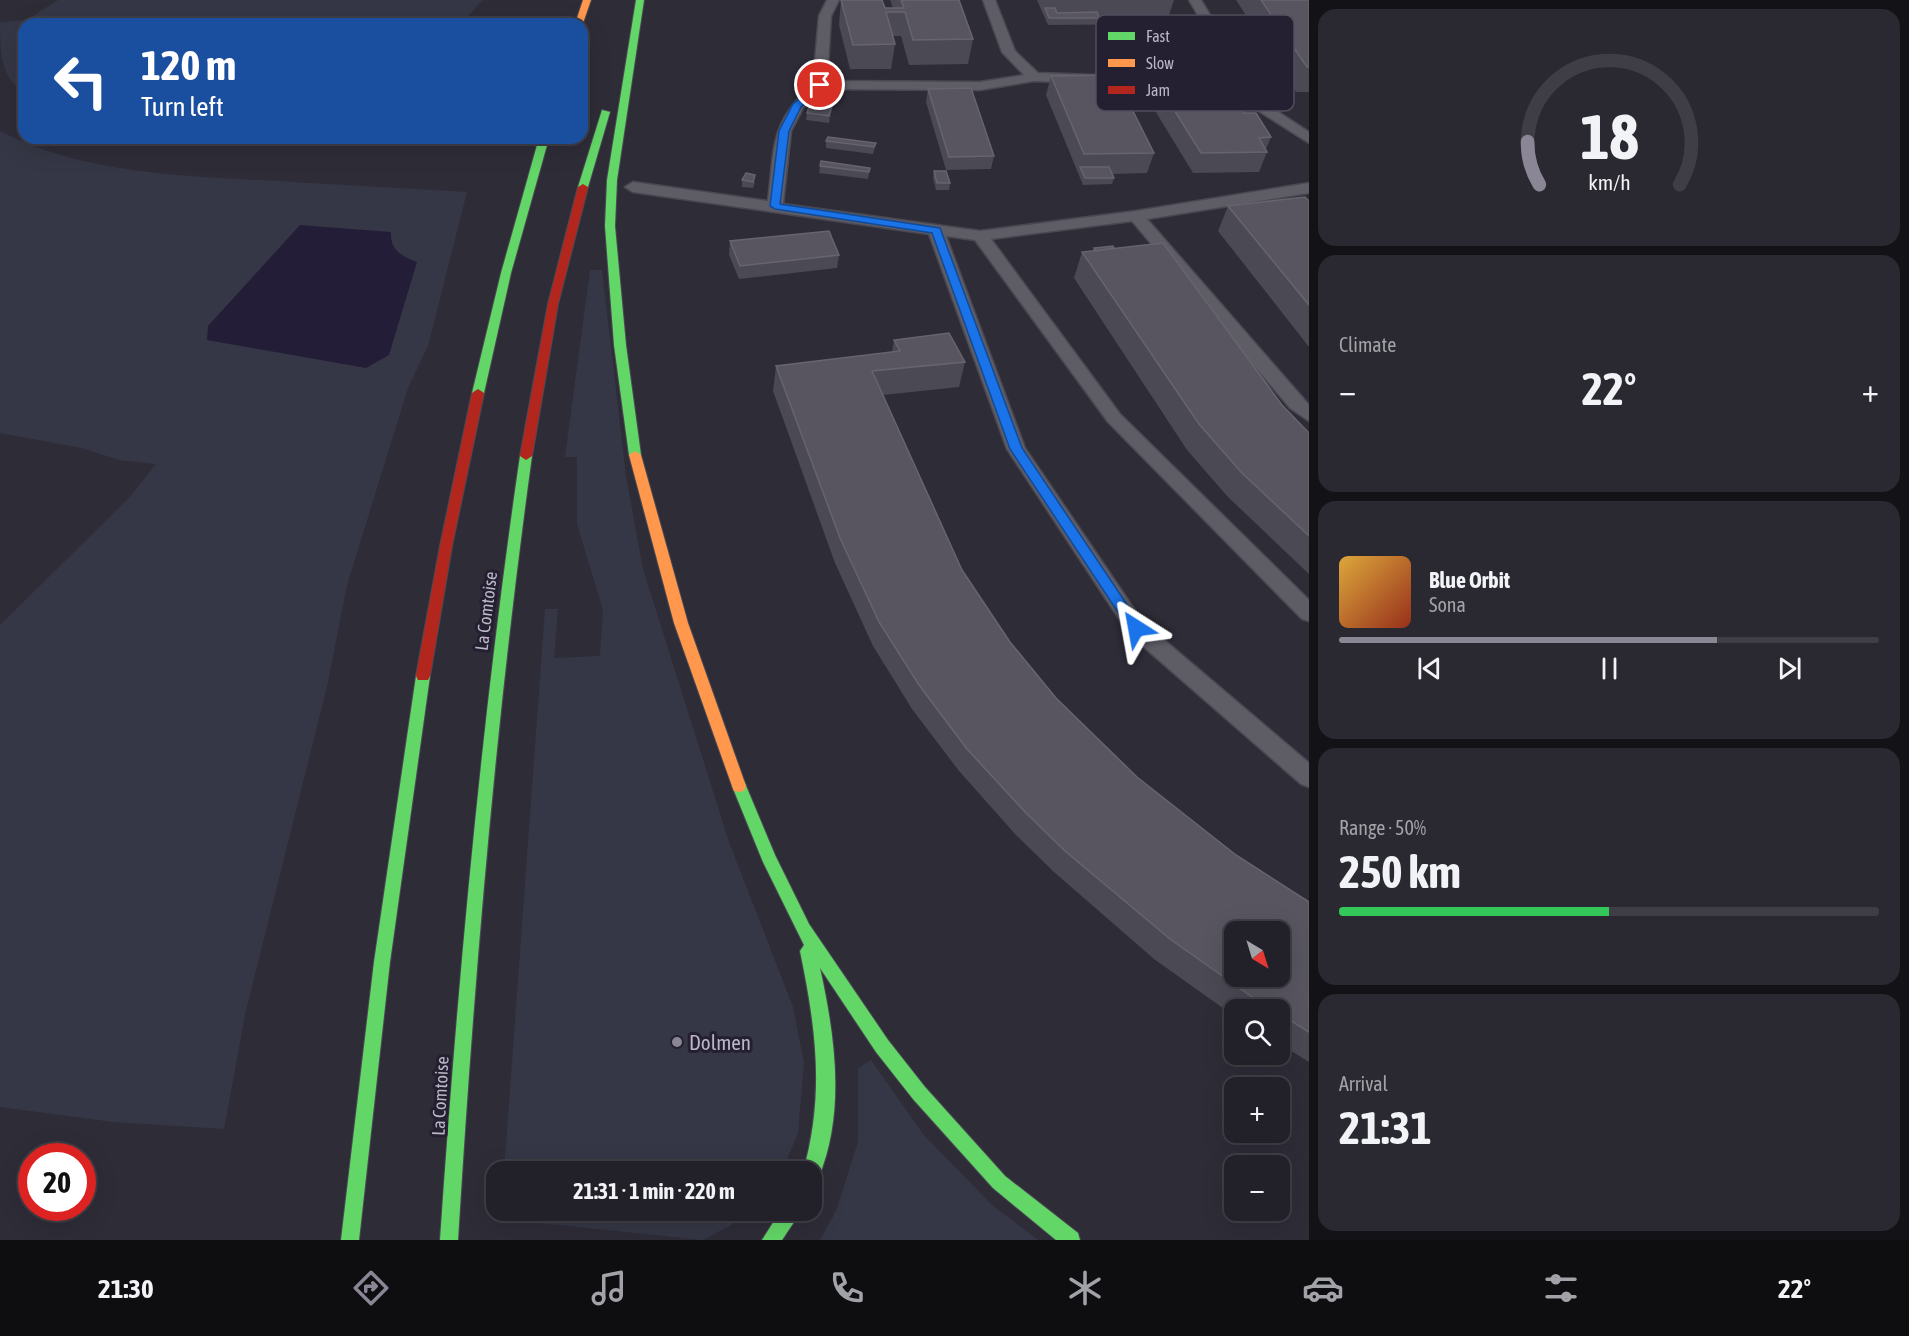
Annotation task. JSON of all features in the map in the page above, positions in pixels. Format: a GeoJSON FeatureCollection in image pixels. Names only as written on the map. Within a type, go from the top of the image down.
{"type":"FeatureCollection","features":[{"type":"Feature","properties":{"kind":"highway"},"geometry":{"type":"LineString","coordinates":[[581,18],[587,0]]}},
{"type":"Feature","properties":{"kind":"highway","name":"La Comtoise"},"geometry":{"type":"LineString","coordinates":[[449,1240],[461,1042],[482,796],[513,539],[531,426],[557,291],[636,0]]}},
{"type":"Feature","properties":{"kind":"highway"},"geometry":{"type":"LineString","coordinates":[[640,0],[612,180],[610,226],[620,345],[637,468],[681,623],[732,770],[768,857],[803,929],[882,1046],[947,1125],[999,1182],[1071,1240]]}},
{"type":"Feature","properties":{"kind":"highway"},"geometry":{"type":"LineString","coordinates":[[350,1240],[373,1030],[434,604],[495,313],[542,144]]}},
{"type":"Feature","properties":{"kind":"highway"},"geometry":{"type":"LineString","coordinates":[[803,929],[821,1008],[828,1065],[822,1132],[817,1161]]}},
{"type":"Feature","properties":{"kind":"highway"},"geometry":{"type":"LineString","coordinates":[[344,1170],[373,1030]]}},
{"type":"Feature","properties":{"kind":"highway"},"geometry":{"type":"LineString","coordinates":[[771,1240],[785,1221]]}},
{"type":"Feature","properties":{"kind":"lane"},"geometry":{"type":"LineString","coordinates":[[820,85],[825,16],[833,0]]}},
{"type":"Feature","properties":{"kind":"lane"},"geometry":{"type":"LineString","coordinates":[[989,0],[1009,52],[1034,77]]}},
{"type":"Feature","properties":{"kind":"lane"},"geometry":{"type":"LineString","coordinates":[[1195,0],[1204,15]]}},
{"type":"Feature","properties":{"kind":"lane"},"geometry":{"type":"LineString","coordinates":[[775,206],[784,131],[797,106],[820,85],[980,86],[1034,77],[1096,79]]}},
{"type":"Feature","properties":{"kind":"lane"},"geometry":{"type":"LineString","coordinates":[[1266,111],[1309,140]]}},
{"type":"Feature","properties":{"kind":"lane"},"geometry":{"type":"LineString","coordinates":[[633,187],[980,236],[1136,216],[1309,188]]}},
{"type":"Feature","properties":{"kind":"lane"},"geometry":{"type":"LineString","coordinates":[[1136,216],[1296,404],[1309,415]]}},
{"type":"Feature","properties":{"kind":"lane"},"geometry":{"type":"LineString","coordinates":[[936,230],[1016,449],[1136,628],[1309,777]]}},
{"type":"Feature","properties":{"kind":"lane"},"geometry":{"type":"LineString","coordinates":[[980,236],[1114,418],[1309,613]]}},
{"type":"Feature","properties":{"kind":"shaded area"},"geometry":{"type":"Polygon","coordinates":[[[58,0],[483,0],[466,18],[30,18],[58,0]]]}},
{"type":"Feature","properties":{"kind":"shaded area"},"geometry":{"type":"Polygon","coordinates":[[[18,21],[18,88],[10,79],[3,62],[0,22],[18,21]]]}},
{"type":"Feature","properties":{"kind":"shaded area"},"geometry":{"type":"Polygon","coordinates":[[[0,131],[18,139],[18,144],[30,144],[65,156],[135,170],[206,177],[467,192],[428,346],[408,388],[347,585],[328,682],[246,1010],[224,1129],[113,1122],[0,1107],[0,625],[130,497],[156,464],[119,460],[82,448],[0,433],[0,131]]]}},
{"type":"Feature","properties":{"kind":"shaded area"},"geometry":{"type":"Polygon","coordinates":[[[300,144],[347,144],[345,146],[300,144]]]}},
{"type":"Feature","properties":{"kind":"shaded area"},"geometry":{"type":"Polygon","coordinates":[[[300,225],[391,232],[392,243],[398,252],[417,262],[389,355],[366,368],[207,340],[208,326],[300,225]]]}},
{"type":"Feature","properties":{"kind":"shaded area"},"geometry":{"type":"Polygon","coordinates":[[[590,270],[602,270],[626,476],[643,569],[729,842],[793,1007],[804,1063],[798,1133],[786,1161],[505,1161],[545,609],[558,609],[554,658],[600,656],[603,610],[577,524],[577,457],[565,457],[590,270]]]}},
{"type":"Feature","properties":{"kind":"shaded area"},"geometry":{"type":"Polygon","coordinates":[[[871,1060],[923,1134],[992,1205],[1038,1240],[820,1240],[836,1211],[858,1142],[858,1068],[871,1060]]]}},
{"type":"Feature","properties":{"kind":"shaded area"},"geometry":{"type":"Polygon","coordinates":[[[519,1221],[736,1221],[703,1240],[519,1221]]]}},
{"type":"Feature","properties":{"kind":"building"},"geometry":{"type":"Polygon","coordinates":[[[841,0],[882,0],[885,8],[904,8],[901,0],[959,0],[973,39],[913,40],[905,12],[886,12],[895,44],[853,45],[841,0]]]}},
{"type":"Feature","properties":{"kind":"building"},"geometry":{"type":"Polygon","coordinates":[[[1261,0],[1309,0],[1309,67],[1294,48],[1294,15],[1271,15],[1261,0]]]}},
{"type":"Feature","properties":{"kind":"building"},"geometry":{"type":"Polygon","coordinates":[[[1045,8],[1055,8],[1057,13],[1097,12],[1098,15],[1096,18],[1049,18],[1045,8]]]}},
{"type":"Feature","properties":{"kind":"building"},"geometry":{"type":"Polygon","coordinates":[[[1096,75],[1096,111],[1133,111],[1154,153],[1084,154],[1051,76],[1096,75]]]}},
{"type":"Feature","properties":{"kind":"building"},"geometry":{"type":"Polygon","coordinates":[[[971,88],[994,156],[949,157],[928,89],[971,88]]]}},
{"type":"Feature","properties":{"kind":"building"},"geometry":{"type":"Polygon","coordinates":[[[813,93],[835,95],[829,116],[807,113],[813,93]]]}},
{"type":"Feature","properties":{"kind":"building"},"geometry":{"type":"Polygon","coordinates":[[[1175,111],[1256,113],[1271,137],[1259,138],[1267,152],[1201,153],[1175,111]]]}},
{"type":"Feature","properties":{"kind":"building"},"geometry":{"type":"Polygon","coordinates":[[[828,137],[876,143],[874,147],[826,141],[828,137]]]}},
{"type":"Feature","properties":{"kind":"building"},"geometry":{"type":"Polygon","coordinates":[[[821,161],[870,168],[869,172],[820,166],[821,161]]]}},
{"type":"Feature","properties":{"kind":"building"},"geometry":{"type":"Polygon","coordinates":[[[1080,167],[1109,167],[1114,178],[1085,178],[1080,167]]]}},
{"type":"Feature","properties":{"kind":"building"},"geometry":{"type":"Polygon","coordinates":[[[934,171],[946,171],[950,183],[937,183],[934,171]]]}},
{"type":"Feature","properties":{"kind":"building"},"geometry":{"type":"Polygon","coordinates":[[[746,173],[755,175],[753,182],[742,180],[746,173]]]}},
{"type":"Feature","properties":{"kind":"building"},"geometry":{"type":"Polygon","coordinates":[[[1305,197],[1309,201],[1309,305],[1228,206],[1305,197]]]}},
{"type":"Feature","properties":{"kind":"building"},"geometry":{"type":"Polygon","coordinates":[[[829,231],[839,255],[740,266],[730,241],[829,231]]]}},
{"type":"Feature","properties":{"kind":"building"},"geometry":{"type":"Polygon","coordinates":[[[1163,243],[1282,405],[1309,433],[1309,536],[1241,472],[1199,424],[1082,252],[1163,243]]]}},
{"type":"Feature","properties":{"kind":"building"},"geometry":{"type":"Polygon","coordinates":[[[1113,246],[1114,248],[1096,251],[1094,248],[1113,246]]]}},
{"type":"Feature","properties":{"kind":"building"},"geometry":{"type":"Polygon","coordinates":[[[949,333],[965,362],[872,371],[962,570],[1010,642],[1056,698],[1137,777],[1236,855],[1309,902],[1309,1032],[1290,1020],[1290,999],[1255,999],[1238,987],[1290,987],[1290,921],[1224,921],[1224,977],[1170,939],[1065,851],[967,749],[919,685],[879,622],[840,538],[776,366],[900,351],[894,340],[949,333]]]}},
{"type":"Feature","properties":{"kind":"traffic: fast"},"geometry":{"type":"LineString","coordinates":[[635,455],[620,345],[610,226],[612,180],[640,0]]}},
{"type":"Feature","properties":{"kind":"traffic: fast"},"geometry":{"type":"LineString","coordinates":[[583,187],[605,112]]}},
{"type":"Feature","properties":{"kind":"traffic: fast"},"geometry":{"type":"LineString","coordinates":[[478,393],[506,273],[542,144]]}},
{"type":"Feature","properties":{"kind":"traffic: fast"},"geometry":{"type":"LineString","coordinates":[[449,1240],[462,1044],[479,847],[500,651],[526,456]]}},
{"type":"Feature","properties":{"kind":"traffic: fast"},"geometry":{"type":"LineString","coordinates":[[350,1240],[382,962],[423,676]]}},
{"type":"Feature","properties":{"kind":"traffic: fast"},"geometry":{"type":"LineString","coordinates":[[739,786],[768,857],[803,929],[882,1046],[919,1093],[999,1182],[1071,1240]]}},
{"type":"Feature","properties":{"kind":"traffic: fast"},"geometry":{"type":"LineString","coordinates":[[808,951],[819,1007],[826,1062],[824,1118],[815,1161]]}},
{"type":"Feature","properties":{"kind":"traffic: fast"},"geometry":{"type":"LineString","coordinates":[[771,1240],[785,1221]]}},
{"type":"Feature","properties":{"kind":"traffic: slow"},"geometry":{"type":"LineString","coordinates":[[581,18],[587,0]]}},
{"type":"Feature","properties":{"kind":"traffic: slow"},"geometry":{"type":"LineString","coordinates":[[635,455],[681,623],[739,786]]}},
{"type":"Feature","properties":{"kind":"traffic: jam"},"geometry":{"type":"LineString","coordinates":[[526,456],[553,304],[583,187]]}},
{"type":"Feature","properties":{"kind":"traffic: jam"},"geometry":{"type":"LineString","coordinates":[[423,676],[446,546],[478,393]]}},
{"type":"Feature","properties":{"kind":"place","name":"Dolmen"},"geometry":{"type":"Point","coordinates":[677,1042]}},
{"type":"Feature","properties":{"kind":"route"},"geometry":{"type":"LineString","coordinates":[[820,85],[797,106],[784,131],[775,206],[936,230],[1016,449],[1136,628]]}}]}
